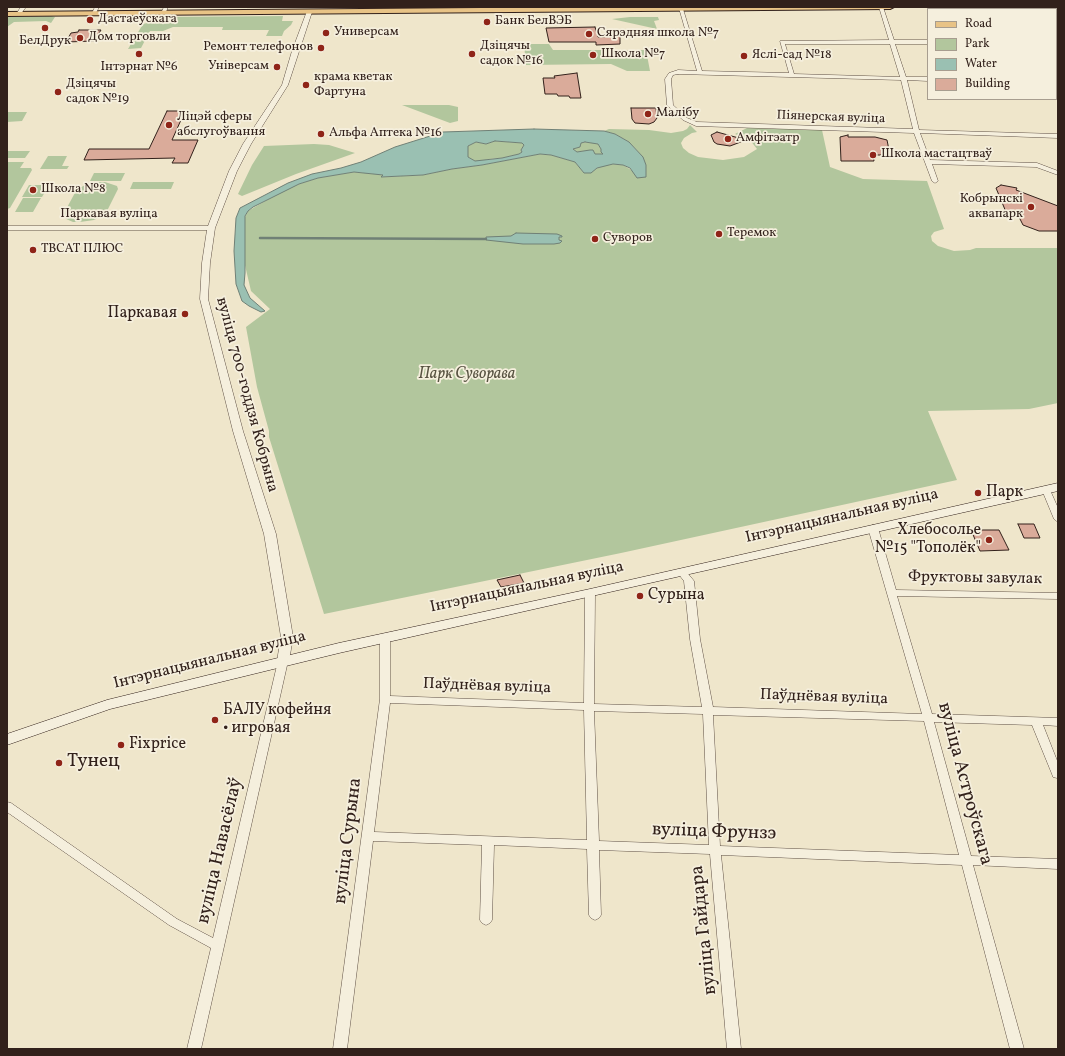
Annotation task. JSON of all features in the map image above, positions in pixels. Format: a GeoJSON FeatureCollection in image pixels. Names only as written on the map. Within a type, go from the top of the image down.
{"type":"FeatureCollection","features":[{"type":"Feature","properties":{"kind":"main road"},"geometry":{"type":"LineString","coordinates":[[7,14],[95,10],[681,9],[890,7]]}},
{"type":"Feature","properties":{"kind":"main road","name":"Інтэрнацыянальная вуліца"},"geometry":{"type":"LineString","coordinates":[[7,740],[107,706],[283,661],[873,528],[1054,489]]}},
{"type":"Feature","properties":{"kind":"street"},"geometry":{"type":"LineString","coordinates":[[18,14],[24,7]]}},
{"type":"Feature","properties":{"kind":"street"},"geometry":{"type":"LineString","coordinates":[[881,7],[904,79],[917,132],[935,181]]}},
{"type":"Feature","properties":{"kind":"street"},"geometry":{"type":"LineString","coordinates":[[681,9],[700,72]]}},
{"type":"Feature","properties":{"kind":"street","name":"вуліца 700-годдзя Кобрына"},"geometry":{"type":"LineString","coordinates":[[283,661],[287,637],[270,534],[238,431],[204,299],[206,263],[211,228],[233,171],[247,144],[285,85],[299,37],[310,10]]}},
{"type":"Feature","properties":{"kind":"street"},"geometry":{"type":"LineString","coordinates":[[792,75],[782,42],[927,42]]}},
{"type":"Feature","properties":{"kind":"street","name":"Піянерская вуліца"},"geometry":{"type":"LineString","coordinates":[[927,79],[700,72],[674,73],[668,79],[670,105],[685,119],[696,124],[1058,136]]}},
{"type":"Feature","properties":{"kind":"street"},"geometry":{"type":"LineString","coordinates":[[928,162],[1037,165],[1058,173]]}},
{"type":"Feature","properties":{"kind":"street","name":"Паркавая вуліца"},"geometry":{"type":"LineString","coordinates":[[7,228],[211,228]]}},
{"type":"Feature","properties":{"kind":"street"},"geometry":{"type":"LineString","coordinates":[[1054,489],[1058,519]]}},
{"type":"Feature","properties":{"kind":"street","name":"вуліца Астроўскага"},"geometry":{"type":"LineString","coordinates":[[873,528],[928,718],[1017,1049]]}},
{"type":"Feature","properties":{"kind":"street","name":"вуліца Гайдара"},"geometry":{"type":"LineString","coordinates":[[682,572],[689,581],[695,639],[708,710],[715,851],[734,1049]]}},
{"type":"Feature","properties":{"kind":"street"},"geometry":{"type":"LineString","coordinates":[[590,593],[589,707],[595,915]]}},
{"type":"Feature","properties":{"kind":"street","name":"Фруктовы завулак"},"geometry":{"type":"LineString","coordinates":[[892,593],[1058,596]]}},
{"type":"Feature","properties":{"kind":"street","name":"вуліца Сурына"},"geometry":{"type":"LineString","coordinates":[[340,1049],[385,699],[385,638]]}},
{"type":"Feature","properties":{"kind":"street","name":"вуліца Навасёлаў"},"geometry":{"type":"LineString","coordinates":[[194,1049],[283,661]]}},
{"type":"Feature","properties":{"kind":"street","name":"Паўднёвая вуліца"},"geometry":{"type":"LineString","coordinates":[[385,699],[1058,722]]}},
{"type":"Feature","properties":{"kind":"street"},"geometry":{"type":"LineString","coordinates":[[1036,721],[1057,774]]}},
{"type":"Feature","properties":{"kind":"street"},"geometry":{"type":"LineString","coordinates":[[7,806],[173,922],[218,946]]}},
{"type":"Feature","properties":{"kind":"street","name":"вуліца Фрунзэ"},"geometry":{"type":"LineString","coordinates":[[368,836],[1058,864]]}},
{"type":"Feature","properties":{"kind":"street"},"geometry":{"type":"LineString","coordinates":[[486,920],[488,841]]}},
{"type":"Feature","properties":{"kind":"green space"},"geometry":{"type":"Polygon","coordinates":[[[283,16],[282,21],[293,21],[284,31],[282,36],[266,36],[269,30],[222,30],[223,27],[173,27],[163,31],[150,31],[141,48],[128,49],[143,24],[156,21],[164,17],[283,16]]]}},
{"type":"Feature","properties":{"kind":"green space"},"geometry":{"type":"Polygon","coordinates":[[[7,17],[55,17],[51,23],[46,21],[14,22],[7,27],[7,17]]]}},
{"type":"Feature","properties":{"kind":"green space"},"geometry":{"type":"Polygon","coordinates":[[[630,17],[658,17],[659,20],[654,21],[657,29],[612,19],[630,17]]]}},
{"type":"Feature","properties":{"kind":"green space"},"geometry":{"type":"Polygon","coordinates":[[[524,44],[549,44],[553,50],[646,50],[650,71],[627,71],[611,64],[526,65],[524,44]]]}},
{"type":"Feature","properties":{"kind":"green space"},"geometry":{"type":"Polygon","coordinates":[[[402,105],[449,105],[458,107],[458,121],[450,123],[402,105]]]}},
{"type":"Feature","properties":{"kind":"green space"},"geometry":{"type":"Polygon","coordinates":[[[7,112],[27,112],[22,121],[7,122],[7,112]]]}},
{"type":"Feature","properties":{"kind":"green space","name":"Парк Суворава"},"geometry":{"type":"Polygon","coordinates":[[[690,125],[697,132],[684,138],[681,143],[683,148],[689,153],[698,157],[723,160],[744,157],[757,149],[750,140],[735,134],[747,128],[822,130],[830,167],[863,179],[927,181],[944,229],[934,232],[931,236],[932,241],[938,246],[954,251],[976,248],[1058,248],[1058,403],[1029,409],[928,411],[957,480],[621,553],[324,614],[269,437],[269,431],[257,387],[246,327],[270,309],[251,291],[244,261],[245,217],[248,211],[286,189],[299,184],[318,178],[354,172],[383,175],[381,177],[423,175],[540,154],[551,155],[575,162],[584,173],[601,166],[613,164],[623,165],[633,171],[643,157],[629,142],[615,134],[604,131],[609,129],[649,130],[671,133],[683,131],[690,125]]]}},
{"type":"Feature","properties":{"kind":"green space"},"geometry":{"type":"Polygon","coordinates":[[[495,141],[522,143],[524,145],[521,150],[522,152],[519,154],[502,158],[475,161],[468,157],[468,146],[476,142],[486,144],[495,141]]]}},
{"type":"Feature","properties":{"kind":"green space"},"geometry":{"type":"Polygon","coordinates":[[[589,142],[598,144],[604,154],[595,154],[585,151],[577,152],[573,149],[580,147],[581,143],[589,142]]]}},
{"type":"Feature","properties":{"kind":"green space"},"geometry":{"type":"Polygon","coordinates":[[[314,144],[329,145],[355,153],[296,174],[242,196],[238,194],[252,165],[264,146],[314,144]]]}},
{"type":"Feature","properties":{"kind":"green space"},"geometry":{"type":"Polygon","coordinates":[[[7,151],[30,151],[25,158],[7,158],[7,151]]]}},
{"type":"Feature","properties":{"kind":"green space"},"geometry":{"type":"Polygon","coordinates":[[[48,156],[67,156],[62,166],[69,166],[67,169],[40,169],[48,156]]]}},
{"type":"Feature","properties":{"kind":"green space"},"geometry":{"type":"Polygon","coordinates":[[[7,162],[24,162],[20,168],[31,168],[32,170],[10,208],[7,209],[7,162]]]}},
{"type":"Feature","properties":{"kind":"green space"},"geometry":{"type":"Polygon","coordinates":[[[94,173],[125,173],[121,181],[90,181],[94,173]]]}},
{"type":"Feature","properties":{"kind":"green space"},"geometry":{"type":"Polygon","coordinates":[[[92,182],[105,182],[117,186],[118,189],[105,215],[94,220],[80,222],[73,222],[64,218],[63,215],[77,189],[92,182]]]}},
{"type":"Feature","properties":{"kind":"green space"},"geometry":{"type":"Polygon","coordinates":[[[133,182],[174,182],[171,189],[130,189],[133,182]]]}},
{"type":"Feature","properties":{"kind":"green space"},"geometry":{"type":"Polygon","coordinates":[[[29,185],[49,185],[42,197],[22,197],[29,185]]]}},
{"type":"Feature","properties":{"kind":"green space"},"geometry":{"type":"Polygon","coordinates":[[[23,198],[41,198],[33,212],[15,212],[23,198]]]}},
{"type":"Feature","properties":{"kind":"water"},"geometry":{"type":"Polygon","coordinates":[[[534,129],[604,131],[615,134],[629,142],[643,157],[646,165],[646,177],[637,178],[630,168],[623,165],[613,164],[597,168],[591,173],[584,173],[575,162],[551,155],[540,154],[423,175],[381,177],[383,175],[354,172],[318,178],[299,184],[248,211],[245,216],[244,285],[250,298],[265,311],[261,312],[242,301],[236,284],[234,251],[236,218],[240,208],[288,183],[312,174],[361,162],[395,147],[443,132],[534,129]],[[495,141],[486,144],[476,142],[468,146],[468,157],[475,161],[502,158],[519,154],[522,152],[521,150],[524,145],[522,143],[495,141]],[[585,142],[581,143],[580,147],[573,149],[577,152],[593,150],[595,154],[603,154],[598,144],[585,142]]]}},
{"type":"Feature","properties":{"kind":"water"},"geometry":{"type":"Polygon","coordinates":[[[516,233],[557,234],[562,236],[559,237],[559,240],[562,241],[554,244],[523,244],[486,240],[486,237],[511,236],[516,233]]]}},
{"type":"Feature","properties":{"kind":"building","name":"Сярэдняя школа №7"},"geometry":{"type":"Polygon","coordinates":[[[595,27],[598,37],[620,36],[620,44],[596,45],[596,42],[549,42],[546,28],[595,27]]]}},
{"type":"Feature","properties":{"kind":"building","name":"Дом торговли"},"geometry":{"type":"Polygon","coordinates":[[[79,30],[101,30],[94,41],[66,42],[71,33],[78,32],[79,30]]]}},
{"type":"Feature","properties":{"kind":"building"},"geometry":{"type":"Polygon","coordinates":[[[577,73],[581,98],[558,96],[557,94],[545,94],[543,78],[555,78],[554,76],[577,73]]]}},
{"type":"Feature","properties":{"kind":"building","name":"Малібу"},"geometry":{"type":"Polygon","coordinates":[[[631,108],[656,108],[657,118],[654,122],[649,124],[635,123],[632,119],[631,108]]]}},
{"type":"Feature","properties":{"kind":"building","name":"Ліцэй сферы абслугоўвання"},"geometry":{"type":"Polygon","coordinates":[[[167,111],[185,111],[172,140],[198,140],[188,163],[172,163],[175,158],[84,160],[89,149],[149,149],[167,111]]]}},
{"type":"Feature","properties":{"kind":"building","name":"Амфітэатр"},"geometry":{"type":"Polygon","coordinates":[[[717,132],[746,140],[730,146],[717,144],[714,142],[711,135],[717,132]]]}},
{"type":"Feature","properties":{"kind":"building","name":"Школа мастацтваў"},"geometry":{"type":"Polygon","coordinates":[[[848,135],[848,137],[875,137],[887,140],[889,150],[884,150],[886,155],[873,155],[874,161],[841,161],[840,137],[848,135]]]}},
{"type":"Feature","properties":{"kind":"building","name":"Кобрынскі аквапарк"},"geometry":{"type":"Polygon","coordinates":[[[1001,185],[1017,188],[1016,190],[1058,206],[1058,231],[1039,231],[1023,225],[1017,213],[1006,212],[996,188],[1001,185]]]}},
{"type":"Feature","properties":{"kind":"building"},"geometry":{"type":"Polygon","coordinates":[[[1018,524],[1034,524],[1040,538],[1024,538],[1018,524]]]}},
{"type":"Feature","properties":{"kind":"building","name":"Хлебосолье №15 \"Тополёк\""},"geometry":{"type":"Polygon","coordinates":[[[971,530],[999,530],[1009,550],[980,551],[971,530]]]}},
{"type":"Feature","properties":{"kind":"building"},"geometry":{"type":"Polygon","coordinates":[[[520,575],[524,583],[501,587],[497,580],[520,575]]]}},
{"type":"Feature","properties":{"kind":"waterway"},"geometry":{"type":"LineString","coordinates":[[260,238],[486,239]]}},
{"type":"Feature","properties":{"kind":"place","name":"Дастаеўскага"},"geometry":{"type":"Point","coordinates":[90,20]}},
{"type":"Feature","properties":{"kind":"place","name":"Банк БелВЭБ"},"geometry":{"type":"Point","coordinates":[487,22]}},
{"type":"Feature","properties":{"kind":"place","name":"БелДрук"},"geometry":{"type":"Point","coordinates":[45,28]}},
{"type":"Feature","properties":{"kind":"place","name":"Универсам"},"geometry":{"type":"Point","coordinates":[326,33]}},
{"type":"Feature","properties":{"kind":"place","name":"Сярэдняя школа №7"},"geometry":{"type":"Point","coordinates":[589,34]}},
{"type":"Feature","properties":{"kind":"place","name":"Дом торговли"},"geometry":{"type":"Point","coordinates":[80,38]}},
{"type":"Feature","properties":{"kind":"place","name":"Ремонт телефонов"},"geometry":{"type":"Point","coordinates":[321,48]}},
{"type":"Feature","properties":{"kind":"place","name":"Інтэрнат №6"},"geometry":{"type":"Point","coordinates":[139,54]}},
{"type":"Feature","properties":{"kind":"place","name":"Дзіцячы садок №16"},"geometry":{"type":"Point","coordinates":[472,54]}},
{"type":"Feature","properties":{"kind":"place","name":"Школа №7"},"geometry":{"type":"Point","coordinates":[593,55]}},
{"type":"Feature","properties":{"kind":"place","name":"Яслі-сад №18"},"geometry":{"type":"Point","coordinates":[744,56]}},
{"type":"Feature","properties":{"kind":"place","name":"Універсам"},"geometry":{"type":"Point","coordinates":[277,67]}},
{"type":"Feature","properties":{"kind":"place","name":"крама кветак Фартуна"},"geometry":{"type":"Point","coordinates":[306,85]}},
{"type":"Feature","properties":{"kind":"place","name":"Дзіцячы садок №19"},"geometry":{"type":"Point","coordinates":[58,92]}},
{"type":"Feature","properties":{"kind":"place","name":"Малібу"},"geometry":{"type":"Point","coordinates":[648,114]}},
{"type":"Feature","properties":{"kind":"place","name":"Ліцэй сферы абслугоўвання"},"geometry":{"type":"Point","coordinates":[169,125]}},
{"type":"Feature","properties":{"kind":"place","name":"Альфа Аптека №16"},"geometry":{"type":"Point","coordinates":[321,134]}},
{"type":"Feature","properties":{"kind":"place","name":"Амфітэатр"},"geometry":{"type":"Point","coordinates":[728,139]}},
{"type":"Feature","properties":{"kind":"place","name":"Школа мастацтваў"},"geometry":{"type":"Point","coordinates":[873,155]}},
{"type":"Feature","properties":{"kind":"place","name":"Школа №8"},"geometry":{"type":"Point","coordinates":[33,190]}},
{"type":"Feature","properties":{"kind":"place","name":"Кобрынскі аквапарк"},"geometry":{"type":"Point","coordinates":[1031,207]}},
{"type":"Feature","properties":{"kind":"place","name":"Теремок"},"geometry":{"type":"Point","coordinates":[719,234]}},
{"type":"Feature","properties":{"kind":"place","name":"Суворов"},"geometry":{"type":"Point","coordinates":[595,239]}},
{"type":"Feature","properties":{"kind":"place","name":"ТВСАТ ПЛЮС"},"geometry":{"type":"Point","coordinates":[33,250]}},
{"type":"Feature","properties":{"kind":"place","name":"Паркавая"},"geometry":{"type":"Point","coordinates":[185,314]}},
{"type":"Feature","properties":{"kind":"place","name":"Парк"},"geometry":{"type":"Point","coordinates":[978,493]}},
{"type":"Feature","properties":{"kind":"place","name":"Хлебосолье №15 \"Тополёк\""},"geometry":{"type":"Point","coordinates":[989,540]}},
{"type":"Feature","properties":{"kind":"place","name":"Сурына"},"geometry":{"type":"Point","coordinates":[640,596]}},
{"type":"Feature","properties":{"kind":"place","name":"БАЛУ кофейня • игровая"},"geometry":{"type":"Point","coordinates":[215,720]}},
{"type":"Feature","properties":{"kind":"place","name":"Fixprice"},"geometry":{"type":"Point","coordinates":[121,745]}},
{"type":"Feature","properties":{"kind":"place","name":"Тунец"},"geometry":{"type":"Point","coordinates":[59,763]}}]}
